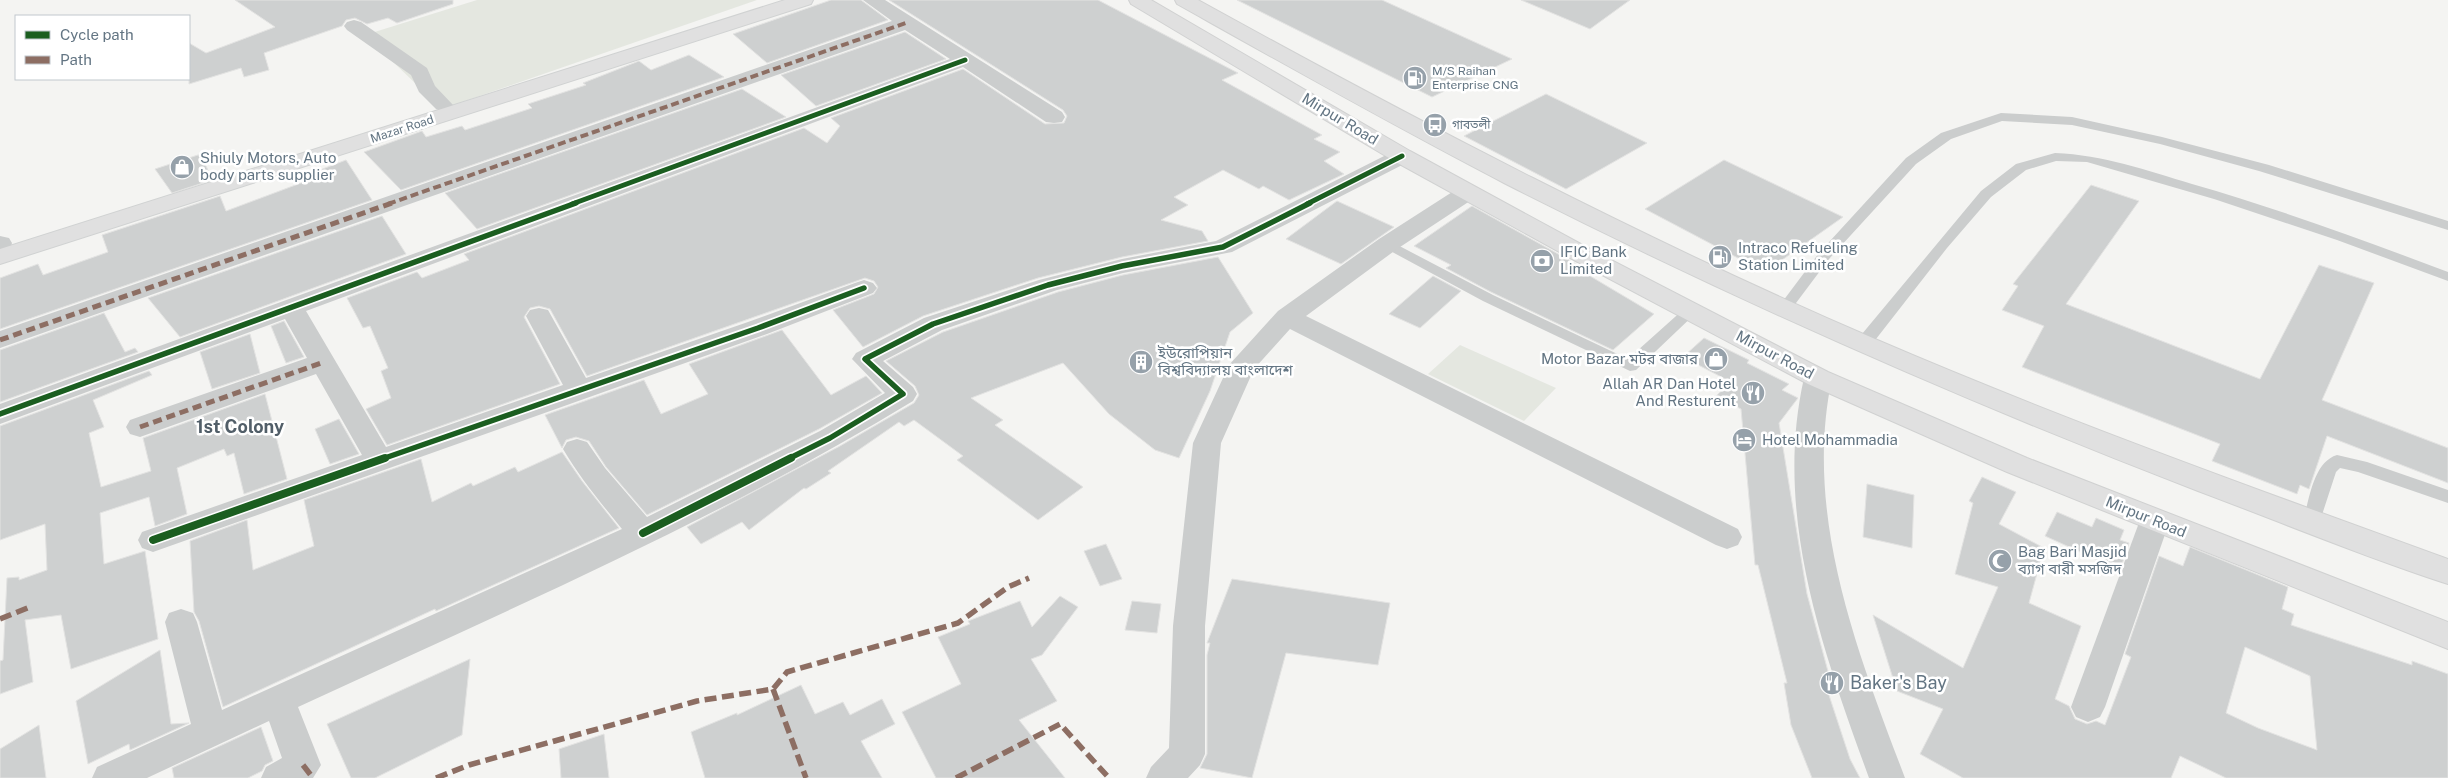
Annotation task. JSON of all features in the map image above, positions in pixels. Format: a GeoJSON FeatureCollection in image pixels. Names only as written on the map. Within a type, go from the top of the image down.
{"type":"FeatureCollection","features":[{"type":"Feature","properties":{"kind":"main road","name":"Mazar Road"},"geometry":{"type":"LineString","coordinates":[[0,248],[775,0]]}},
{"type":"Feature","properties":{"kind":"main road","name":"Mazar Road"},"geometry":{"type":"LineString","coordinates":[[0,248],[804,0]]}},
{"type":"Feature","properties":{"kind":"main road","name":"Mirpur Road"},"geometry":{"type":"LineString","coordinates":[[1138,0],[1402,156],[1818,378],[2017,465],[2448,636]]}},
{"type":"Feature","properties":{"kind":"main road","name":"Mirpur Road"},"geometry":{"type":"LineString","coordinates":[[1184,0],[1457,150],[1612,228],[1863,344],[2124,452],[2448,572]]}},
{"type":"Feature","properties":{"kind":"street"},"geometry":{"type":"LineString","coordinates":[[872,0],[1054,117]]}},
{"type":"Feature","properties":{"kind":"street"},"geometry":{"type":"LineString","coordinates":[[0,340],[906,23]]}},
{"type":"Feature","properties":{"kind":"street"},"geometry":{"type":"LineString","coordinates":[[354,26],[420,72],[426,88],[443,105]]}},
{"type":"Feature","properties":{"kind":"street"},"geometry":{"type":"LineString","coordinates":[[0,414],[965,60]]}},
{"type":"Feature","properties":{"kind":"street"},"geometry":{"type":"LineString","coordinates":[[110,778],[643,533],[830,438],[903,394],[865,358],[925,329],[1048,285],[1122,266],[1223,247],[1402,156]]}},
{"type":"Feature","properties":{"kind":"street"},"geometry":{"type":"LineString","coordinates":[[1164,778],[1187,754],[1190,626],[1206,443],[1242,365],[1287,317],[1388,244],[1468,192]]}},
{"type":"Feature","properties":{"kind":"street"},"geometry":{"type":"LineString","coordinates":[[153,540],[788,318],[864,288]]}},
{"type":"Feature","properties":{"kind":"street"},"geometry":{"type":"LineString","coordinates":[[291,307],[380,461]]}},
{"type":"Feature","properties":{"kind":"street"},"geometry":{"type":"LineString","coordinates":[[539,316],[579,390]]}},
{"type":"Feature","properties":{"kind":"street"},"geometry":{"type":"LineString","coordinates":[[1287,317],[1727,537]]}},
{"type":"Feature","properties":{"kind":"street"},"geometry":{"type":"LineString","coordinates":[[140,427],[324,362]]}},
{"type":"Feature","properties":{"kind":"street"},"geometry":{"type":"LineString","coordinates":[[1818,378],[1811,410],[1808,447],[1814,529],[1822,573],[1858,700],[1887,778]]}},
{"type":"Feature","properties":{"kind":"street"},"geometry":{"type":"LineString","coordinates":[[577,449],[595,475],[643,533]]}},
{"type":"Feature","properties":{"kind":"street"},"geometry":{"type":"LineString","coordinates":[[2088,707],[2155,520]]}},
{"type":"Feature","properties":{"kind":"street"},"geometry":{"type":"LineString","coordinates":[[181,622],[211,732]]}},
{"type":"Feature","properties":{"kind":"street"},"geometry":{"type":"LineString","coordinates":[[278,700],[303,765],[279,778]]}},
{"type":"Feature","properties":{"kind":"lane"},"geometry":{"type":"LineString","coordinates":[[1785,308],[1824,256],[1911,161],[1946,136],[2001,116],[2072,121],[2162,141],[2264,168],[2448,226]]}},
{"type":"Feature","properties":{"kind":"lane"},"geometry":{"type":"LineString","coordinates":[[1863,344],[1942,245],[1986,194],[2021,168],[2055,157],[2087,158],[2219,196],[2342,237],[2448,277]]}},
{"type":"Feature","properties":{"kind":"lane"},"geometry":{"type":"LineString","coordinates":[[1388,244],[1488,298],[1630,366],[1690,311]]}},
{"type":"Feature","properties":{"kind":"lane"},"geometry":{"type":"LineString","coordinates":[[2312,522],[2328,469],[2336,461],[2361,466],[2448,497]]}},
{"type":"Feature","properties":{"kind":"shaded area"},"geometry":{"type":"Polygon","coordinates":[[[477,0],[757,0],[442,109],[365,35],[477,0]]]}},
{"type":"Feature","properties":{"kind":"shaded area"},"geometry":{"type":"Polygon","coordinates":[[[1460,345],[1556,388],[1524,421],[1428,374],[1460,345]]]}},
{"type":"Feature","properties":{"kind":"building"},"geometry":{"type":"Polygon","coordinates":[[[235,0],[453,0],[453,4],[397,23],[388,18],[367,24],[355,18],[346,20],[342,26],[264,53],[269,70],[244,77],[241,68],[189,84],[190,44],[206,53],[275,27],[235,0]]]}},
{"type":"Feature","properties":{"kind":"building"},"geometry":{"type":"Polygon","coordinates":[[[831,0],[861,0],[888,20],[767,63],[733,34],[831,0]]]}},
{"type":"Feature","properties":{"kind":"building"},"geometry":{"type":"Polygon","coordinates":[[[889,0],[1098,0],[1238,73],[1222,80],[1322,135],[1314,139],[1340,152],[1324,161],[1344,174],[1289,200],[1263,186],[1259,189],[1223,170],[1174,197],[1188,205],[1161,220],[1202,231],[1208,241],[1122,257],[1038,278],[923,316],[863,347],[833,310],[874,294],[878,287],[874,281],[865,278],[587,376],[550,309],[539,306],[530,308],[524,317],[560,384],[387,445],[366,409],[391,398],[381,371],[388,368],[370,326],[363,328],[347,298],[417,272],[422,278],[469,260],[464,254],[804,128],[827,143],[840,126],[831,118],[963,69],[1045,124],[1064,123],[1067,116],[1063,110],[889,0]]]}},
{"type":"Feature","properties":{"kind":"building"},"geometry":{"type":"Polygon","coordinates":[[[1237,0],[1382,0],[1512,59],[1432,97],[1237,0]]]}},
{"type":"Feature","properties":{"kind":"building"},"geometry":{"type":"Polygon","coordinates":[[[1521,0],[1630,0],[1590,29],[1521,0]]]}},
{"type":"Feature","properties":{"kind":"building"},"geometry":{"type":"Polygon","coordinates":[[[905,32],[946,59],[816,106],[781,75],[905,32]]]}},
{"type":"Feature","properties":{"kind":"building"},"geometry":{"type":"Polygon","coordinates":[[[689,55],[724,77],[401,190],[364,152],[422,131],[426,137],[462,126],[465,130],[532,108],[528,104],[586,85],[583,83],[639,61],[651,70],[689,55]]]}},
{"type":"Feature","properties":{"kind":"building"},"geometry":{"type":"Polygon","coordinates":[[[742,89],[786,117],[477,229],[445,193],[742,89]]]}},
{"type":"Feature","properties":{"kind":"building"},"geometry":{"type":"Polygon","coordinates":[[[1546,94],[1647,143],[1566,189],[1464,136],[1546,94]]]}},
{"type":"Feature","properties":{"kind":"building"},"geometry":{"type":"Polygon","coordinates":[[[201,154],[212,180],[172,193],[155,169],[201,154]]]}},
{"type":"Feature","properties":{"kind":"building"},"geometry":{"type":"Polygon","coordinates":[[[346,160],[372,200],[0,329],[0,278],[38,264],[43,275],[108,252],[102,235],[220,196],[226,211],[325,174],[320,170],[346,160]]]}},
{"type":"Feature","properties":{"kind":"building"},"geometry":{"type":"Polygon","coordinates":[[[1724,160],[1843,217],[1772,267],[1766,260],[1755,267],[1645,209],[1724,160]]]}},
{"type":"Feature","properties":{"kind":"building"},"geometry":{"type":"Polygon","coordinates":[[[2091,185],[2139,201],[2066,304],[2260,379],[2319,265],[2374,283],[2322,400],[2448,448],[2448,483],[2327,436],[2309,489],[2300,485],[2297,494],[2212,461],[2220,444],[2022,367],[2044,326],[2002,310],[2018,286],[2013,284],[2091,185]]]}},
{"type":"Feature","properties":{"kind":"building"},"geometry":{"type":"Polygon","coordinates":[[[1337,201],[1394,227],[1341,264],[1286,239],[1337,201]]]}},
{"type":"Feature","properties":{"kind":"building"},"geometry":{"type":"Polygon","coordinates":[[[1472,206],[1594,274],[1590,276],[1654,314],[1613,350],[1491,292],[1446,268],[1451,265],[1414,246],[1472,206]]]}},
{"type":"Feature","properties":{"kind":"building"},"geometry":{"type":"Polygon","coordinates":[[[382,216],[406,254],[180,337],[148,298],[382,216]]]}},
{"type":"Feature","properties":{"kind":"building"},"geometry":{"type":"Polygon","coordinates":[[[1218,257],[1253,313],[1230,332],[1210,391],[1179,458],[1155,450],[1109,414],[1063,363],[971,398],[1003,420],[995,425],[1083,487],[1038,520],[957,460],[963,456],[914,420],[904,426],[899,422],[828,471],[831,473],[806,489],[804,488],[749,530],[742,522],[701,544],[687,527],[840,446],[914,403],[919,395],[915,386],[886,361],[943,332],[1058,292],[1123,275],[1218,257]]]}},
{"type":"Feature","properties":{"kind":"building"},"geometry":{"type":"Polygon","coordinates":[[[1433,276],[1461,291],[1420,328],[1389,314],[1433,276]]]}},
{"type":"Feature","properties":{"kind":"building"},"geometry":{"type":"Polygon","coordinates":[[[104,313],[125,352],[135,348],[138,352],[0,402],[0,350],[104,313]]]}},
{"type":"Feature","properties":{"kind":"building"},"geometry":{"type":"Polygon","coordinates":[[[284,321],[304,357],[286,363],[271,326],[284,321]]]}},
{"type":"Feature","properties":{"kind":"building"},"geometry":{"type":"Polygon","coordinates":[[[782,330],[831,395],[866,376],[882,393],[819,429],[647,515],[606,467],[589,441],[576,437],[566,440],[562,448],[545,415],[644,380],[661,414],[708,394],[689,364],[782,330]]]}},
{"type":"Feature","properties":{"kind":"building"},"geometry":{"type":"Polygon","coordinates":[[[250,334],[260,373],[212,389],[200,352],[250,334]]]}},
{"type":"Feature","properties":{"kind":"building"},"geometry":{"type":"Polygon","coordinates":[[[1704,338],[1749,360],[1747,363],[1789,384],[1782,390],[1798,398],[1779,423],[1807,594],[1829,675],[1822,674],[1850,759],[1860,778],[1812,778],[1791,725],[1784,683],[1787,683],[1758,565],[1755,565],[1741,409],[1716,396],[1731,382],[1683,357],[1704,338]]]}},
{"type":"Feature","properties":{"kind":"building"},"geometry":{"type":"Polygon","coordinates":[[[149,371],[152,375],[93,400],[104,427],[89,433],[101,487],[151,471],[143,438],[265,394],[287,479],[244,494],[234,453],[227,456],[224,449],[177,468],[187,514],[155,526],[149,497],[100,513],[104,564],[145,551],[158,639],[71,669],[61,615],[25,620],[33,682],[0,694],[0,661],[3,660],[7,578],[19,577],[19,580],[47,570],[45,524],[0,540],[0,426],[149,371]]]}},
{"type":"Feature","properties":{"kind":"building"},"geometry":{"type":"Polygon","coordinates":[[[339,419],[359,454],[330,464],[315,429],[339,419]]]}},
{"type":"Feature","properties":{"kind":"building"},"geometry":{"type":"Polygon","coordinates":[[[562,452],[619,528],[436,611],[435,609],[223,707],[199,621],[194,612],[190,541],[247,520],[253,570],[314,546],[304,500],[421,459],[432,502],[471,483],[473,486],[515,467],[518,472],[562,452]]]}},
{"type":"Feature","properties":{"kind":"building"},"geometry":{"type":"Polygon","coordinates":[[[1982,477],[2016,492],[1999,524],[2044,548],[2029,603],[2081,626],[2055,699],[2069,706],[2075,719],[2087,724],[2096,721],[2105,725],[2131,657],[2125,654],[2159,556],[2183,566],[2190,547],[2288,587],[2282,609],[2294,614],[2291,625],[2412,665],[2412,661],[2448,674],[2448,778],[2226,778],[2180,756],[2171,778],[1963,778],[1920,754],[1943,709],[1897,691],[1873,615],[1963,668],[1998,587],[1955,574],[1973,503],[1969,501],[1982,477]],[[2245,647],[2226,713],[2258,728],[2317,750],[2310,676],[2245,647]]]}},
{"type":"Feature","properties":{"kind":"building"},"geometry":{"type":"Polygon","coordinates":[[[1867,484],[1914,495],[1912,548],[1863,537],[1867,484]]]}},
{"type":"Feature","properties":{"kind":"building"},"geometry":{"type":"Polygon","coordinates":[[[2057,512],[2092,527],[2096,518],[2124,530],[2120,540],[2129,543],[2120,570],[2045,536],[2057,512]]]}},
{"type":"Feature","properties":{"kind":"building"},"geometry":{"type":"Polygon","coordinates":[[[1106,544],[1122,579],[1100,586],[1084,551],[1106,544]]]}},
{"type":"Feature","properties":{"kind":"building"},"geometry":{"type":"Polygon","coordinates":[[[1232,579],[1390,603],[1378,665],[1286,653],[1252,778],[1200,768],[1207,754],[1207,655],[1210,643],[1207,643],[1232,579]]]}},
{"type":"Feature","properties":{"kind":"building"},"geometry":{"type":"Polygon","coordinates":[[[1060,596],[1078,607],[1042,655],[1031,659],[1057,701],[1019,720],[1065,778],[936,778],[902,712],[961,684],[938,637],[970,624],[968,621],[1020,601],[1032,627],[1060,596]]]}},
{"type":"Feature","properties":{"kind":"building"},"geometry":{"type":"Polygon","coordinates":[[[1132,601],[1161,604],[1157,633],[1125,630],[1132,601]]]}},
{"type":"Feature","properties":{"kind":"building"},"geometry":{"type":"Polygon","coordinates":[[[160,650],[171,724],[189,723],[130,750],[129,744],[88,764],[76,701],[160,650]]]}},
{"type":"Feature","properties":{"kind":"building"},"geometry":{"type":"Polygon","coordinates":[[[470,659],[462,735],[375,778],[351,778],[327,724],[470,659]]]}},
{"type":"Feature","properties":{"kind":"building"},"geometry":{"type":"Polygon","coordinates":[[[801,685],[815,714],[843,702],[850,715],[882,699],[895,724],[861,741],[882,778],[705,778],[691,732],[737,713],[737,715],[801,685]]]}},
{"type":"Feature","properties":{"kind":"building"},"geometry":{"type":"Polygon","coordinates":[[[39,725],[46,778],[0,778],[0,749],[39,725]]]}},
{"type":"Feature","properties":{"kind":"building"},"geometry":{"type":"Polygon","coordinates":[[[261,727],[273,761],[265,765],[262,771],[248,778],[174,778],[172,768],[261,727]]]}},
{"type":"Feature","properties":{"kind":"building"},"geometry":{"type":"Polygon","coordinates":[[[604,734],[609,778],[561,778],[559,749],[604,734]]]}},
{"type":"Feature","properties":{"kind":"marked path"},"geometry":{"type":"LineString","coordinates":[[0,340],[906,23]]}},
{"type":"Feature","properties":{"kind":"marked path"},"geometry":{"type":"LineString","coordinates":[[140,427],[324,362]]}},
{"type":"Feature","properties":{"kind":"marked path"},"geometry":{"type":"LineString","coordinates":[[436,778],[469,765],[697,701],[773,689],[787,672],[958,623],[1008,587],[1029,578]]}},
{"type":"Feature","properties":{"kind":"marked path"},"geometry":{"type":"LineString","coordinates":[[0,619],[30,607]]}},
{"type":"Feature","properties":{"kind":"marked path"},"geometry":{"type":"LineString","coordinates":[[773,689],[806,778]]}},
{"type":"Feature","properties":{"kind":"marked path"},"geometry":{"type":"LineString","coordinates":[[956,778],[1060,724],[1109,778]]}},
{"type":"Feature","properties":{"kind":"marked path"},"geometry":{"type":"LineString","coordinates":[[303,765],[313,778]]}},
{"type":"Feature","properties":{"kind":"cycle path"},"geometry":{"type":"LineString","coordinates":[[0,414],[965,60]]}},
{"type":"Feature","properties":{"kind":"cycle path"},"geometry":{"type":"LineString","coordinates":[[643,533],[830,438],[903,394],[865,359],[933,324],[1048,285],[1122,266],[1223,247],[1402,156]]}},
{"type":"Feature","properties":{"kind":"cycle path"},"geometry":{"type":"LineString","coordinates":[[153,540],[758,328],[864,288]]}},
{"type":"Feature","properties":{"kind":"place","name":"M/S Raihan Enterprise CNG"},"geometry":{"type":"Point","coordinates":[1415,78]}},
{"type":"Feature","properties":{"kind":"place","name":"গাবতলী"},"geometry":{"type":"Point","coordinates":[1435,125]}},
{"type":"Feature","properties":{"kind":"place","name":"Shiuly Motors, Auto body parts supplier"},"geometry":{"type":"Point","coordinates":[182,167]}},
{"type":"Feature","properties":{"kind":"place","name":"Intraco Refueling Station Limited"},"geometry":{"type":"Point","coordinates":[1720,257]}},
{"type":"Feature","properties":{"kind":"place","name":"IFIC Bank Limited"},"geometry":{"type":"Point","coordinates":[1542,261]}},
{"type":"Feature","properties":{"kind":"place","name":"Motor Bazar মটর বাজার"},"geometry":{"type":"Point","coordinates":[1716,359]}},
{"type":"Feature","properties":{"kind":"place","name":"ইউরোপিয়ান বিশ্ববিদ্যালয় বাংলাদেশ"},"geometry":{"type":"Point","coordinates":[1141,362]}},
{"type":"Feature","properties":{"kind":"place","name":"Allah AR Dan Hotel And Resturent"},"geometry":{"type":"Point","coordinates":[1753,393]}},
{"type":"Feature","properties":{"kind":"place","name":"Hotel Mohammadia"},"geometry":{"type":"Point","coordinates":[1744,440]}},
{"type":"Feature","properties":{"kind":"place","name":"Bag Bari Masjid ব্যাগ বারী মসজিদ"},"geometry":{"type":"Point","coordinates":[2000,561]}},
{"type":"Feature","properties":{"kind":"place","name":"Baker's Bay"},"geometry":{"type":"Point","coordinates":[1832,683]}},
{"type":"Feature","properties":{"kind":"district","name":"1st Colony"},"geometry":{"type":"Point","coordinates":[240,427]}}]}
